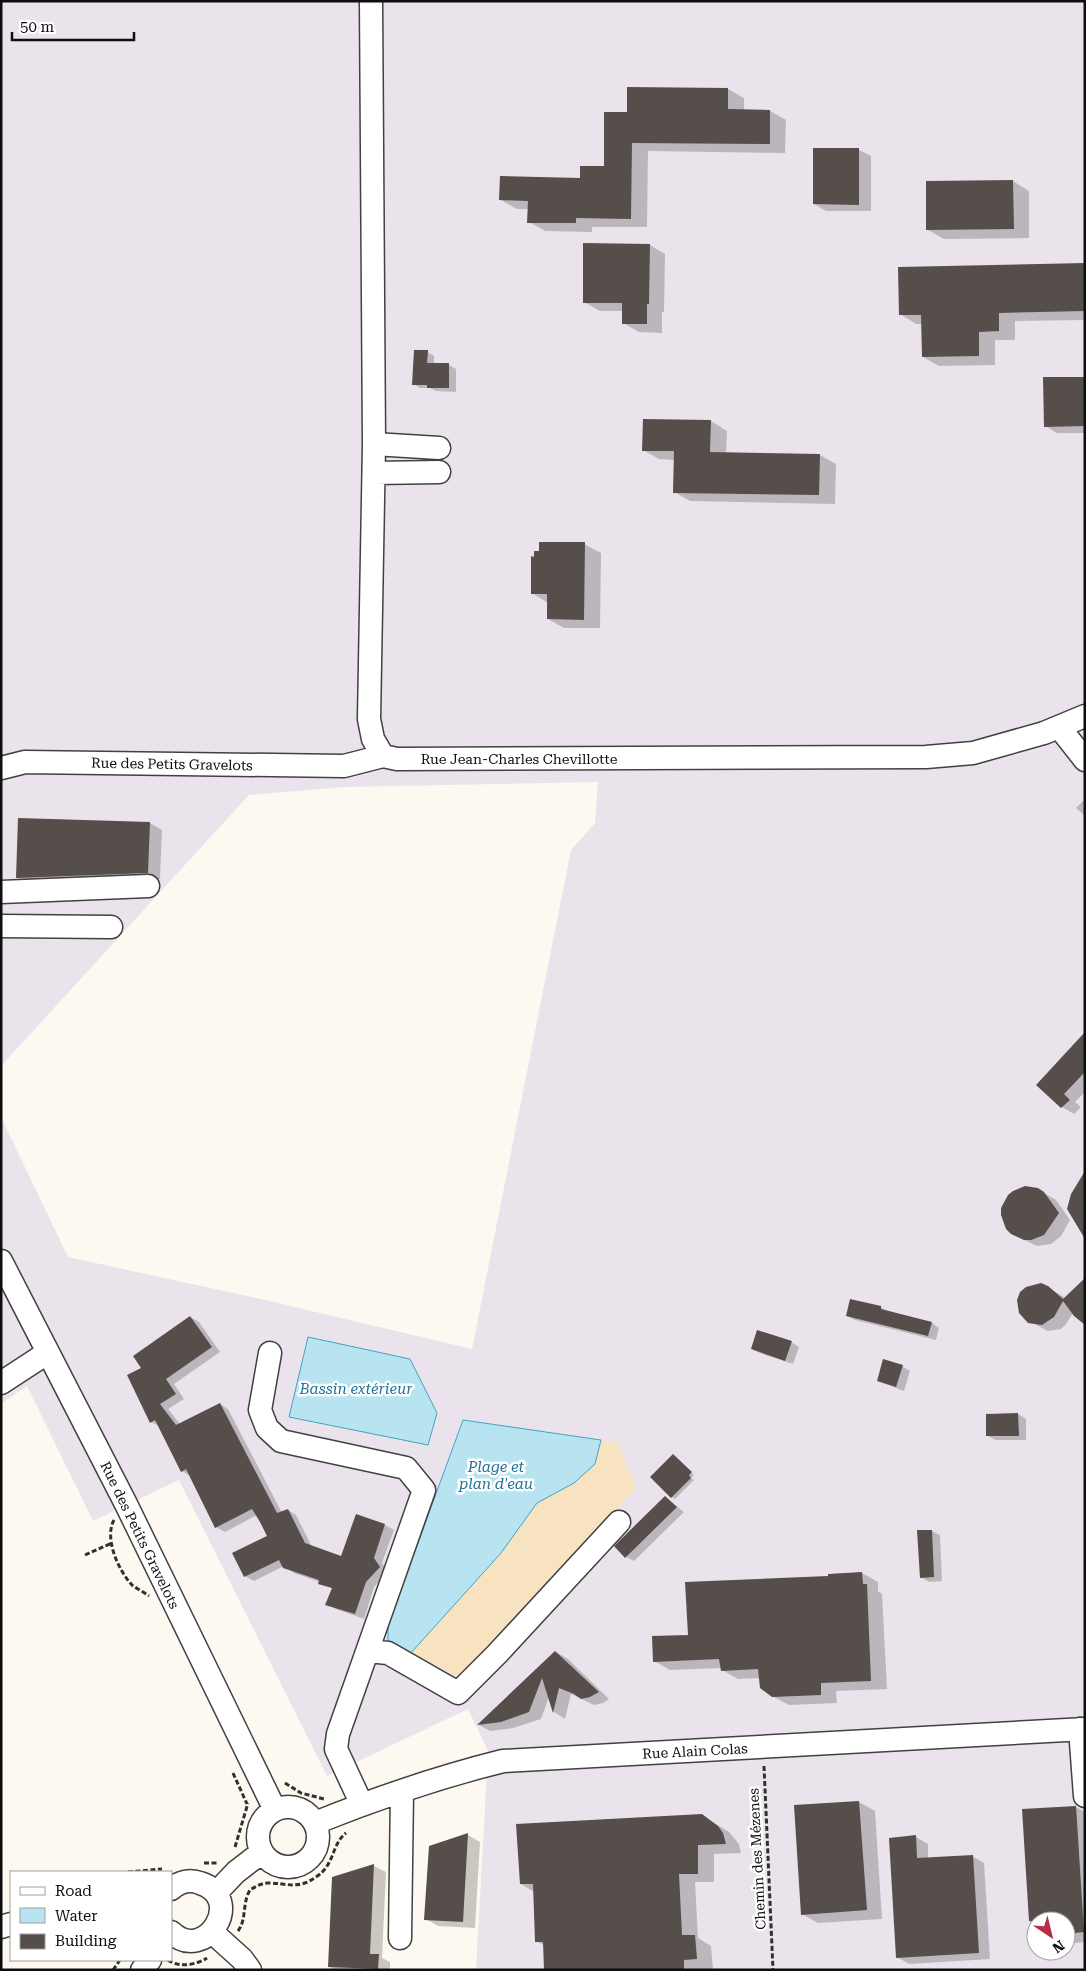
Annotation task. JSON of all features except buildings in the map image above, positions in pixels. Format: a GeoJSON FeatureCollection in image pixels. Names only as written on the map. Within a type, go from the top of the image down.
{"type":"FeatureCollection","features":[{"type":"Feature","properties":{"kind":"street"},"geometry":{"type":"LineString","coordinates":[[371,1],[374,473],[369,719],[373,739],[383,756]]}},
{"type":"Feature","properties":{"kind":"street"},"geometry":{"type":"LineString","coordinates":[[374,444],[439,448]]}},
{"type":"Feature","properties":{"kind":"street"},"geometry":{"type":"LineString","coordinates":[[374,473],[439,472]]}},
{"type":"Feature","properties":{"kind":"street","name":"Rue Jean-Charles Chevillotte"},"geometry":{"type":"LineString","coordinates":[[383,756],[397,760],[926,757],[973,753],[1044,733],[1085,716]]}},
{"type":"Feature","properties":{"kind":"street"},"geometry":{"type":"LineString","coordinates":[[1059,727],[1085,760]]}},
{"type":"Feature","properties":{"kind":"street","name":"Rue des Petits Gravelots"},"geometry":{"type":"LineString","coordinates":[[1,768],[25,762],[344,766],[383,756]]}},
{"type":"Feature","properties":{"kind":"street"},"geometry":{"type":"LineString","coordinates":[[1,892],[148,886]]}},
{"type":"Feature","properties":{"kind":"street"},"geometry":{"type":"LineString","coordinates":[[1,926],[111,927]]}},
{"type":"Feature","properties":{"kind":"street","name":"Rue des Petits Gravelots"},"geometry":{"type":"LineString","coordinates":[[1,1261],[129,1511],[274,1810]]}},
{"type":"Feature","properties":{"kind":"street"},"geometry":{"type":"LineString","coordinates":[[1,1383],[47,1353]]}},
{"type":"Feature","properties":{"kind":"street"},"geometry":{"type":"LineString","coordinates":[[270,1353],[260,1410],[267,1428],[281,1441],[406,1468],[424,1490],[338,1734],[336,1749],[362,1805]]}},
{"type":"Feature","properties":{"kind":"street"},"geometry":{"type":"LineString","coordinates":[[368,1651],[388,1654],[458,1693],[497,1654],[618,1522]]}},
{"type":"Feature","properties":{"kind":"street"},"geometry":{"type":"LineString","coordinates":[[1082,1729],[1085,1796]]}},
{"type":"Feature","properties":{"kind":"street","name":"Rue Alain Colas"},"geometry":{"type":"LineString","coordinates":[[316,1823],[402,1791],[455,1774],[503,1762],[1082,1729]]}},
{"type":"Feature","properties":{"kind":"street"},"geometry":{"type":"LineString","coordinates":[[400,1938],[402,1791]]}},
{"type":"Feature","properties":{"kind":"street"},"geometry":{"type":"LineString","coordinates":[[283,1807],[293,1807],[310,1815],[316,1823],[319,1833],[318,1843],[314,1853],[303,1863],[288,1867],[278,1865],[269,1860],[262,1852],[258,1833],[261,1824],[274,1810],[283,1807]]}},
{"type":"Feature","properties":{"kind":"street"},"geometry":{"type":"LineString","coordinates":[[216,1893],[236,1872],[262,1852]]}},
{"type":"Feature","properties":{"kind":"street"},"geometry":{"type":"LineString","coordinates":[[172,1889],[184,1882],[196,1881],[207,1885],[216,1893],[221,1913],[218,1924],[204,1938],[194,1940],[172,1935]]}},
{"type":"Feature","properties":{"kind":"street"},"geometry":{"type":"LineString","coordinates":[[212,1932],[242,1959],[250,1970]]}},
{"type":"Feature","properties":{"kind":"path"},"geometry":{"type":"LineString","coordinates":[[129,1511],[112,1520],[110,1537],[125,1575],[133,1585],[150,1596]]}},
{"type":"Feature","properties":{"kind":"path"},"geometry":{"type":"LineString","coordinates":[[85,1555],[112,1543]]}},
{"type":"Feature","properties":{"kind":"path","name":"Chemin des Mézenes"},"geometry":{"type":"LineString","coordinates":[[764,1765],[773,1970]]}},
{"type":"Feature","properties":{"kind":"path"},"geometry":{"type":"LineString","coordinates":[[754,1766],[773,1765]]}},
{"type":"Feature","properties":{"kind":"path"},"geometry":{"type":"LineString","coordinates":[[232,1770],[247,1804]]}},
{"type":"Feature","properties":{"kind":"path"},"geometry":{"type":"LineString","coordinates":[[230,1852],[236,1846],[247,1804],[252,1799]]}},
{"type":"Feature","properties":{"kind":"path"},"geometry":{"type":"LineString","coordinates":[[250,1890],[266,1883],[291,1886],[302,1884],[315,1878],[324,1871],[332,1860],[338,1842],[344,1834],[352,1830]]}},
{"type":"Feature","properties":{"kind":"path"},"geometry":{"type":"LineString","coordinates":[[139,1871],[162,1869]]}},
{"type":"Feature","properties":{"kind":"shaded area"},"geometry":{"type":"Polygon","coordinates":[[[1,1],[1085,1],[1085,1970],[476,1970],[488,1751],[468,1709],[327,1776],[179,1480],[93,1521],[27,1386],[1,1404],[1,1117],[68,1257],[265,1300],[472,1349],[571,850],[595,823],[598,782],[346,787],[249,795],[1,1066],[1,1]]]}},
{"type":"Feature","properties":{"kind":"sand"},"geometry":{"type":"Polygon","coordinates":[[[601,1440],[618,1443],[636,1488],[460,1677],[410,1654],[501,1553],[538,1503],[574,1483],[595,1464],[601,1440]]]}},
{"type":"Feature","properties":{"kind":"water","name":"Bassin extérieur"},"geometry":{"type":"Polygon","coordinates":[[[308,1337],[410,1359],[437,1413],[428,1445],[289,1417],[308,1337]]]}},
{"type":"Feature","properties":{"kind":"water","name":"Plage et plan d'eau"},"geometry":{"type":"Polygon","coordinates":[[[463,1420],[601,1440],[595,1464],[574,1483],[537,1503],[501,1553],[410,1654],[388,1644],[388,1625],[463,1420]]]}}]}
